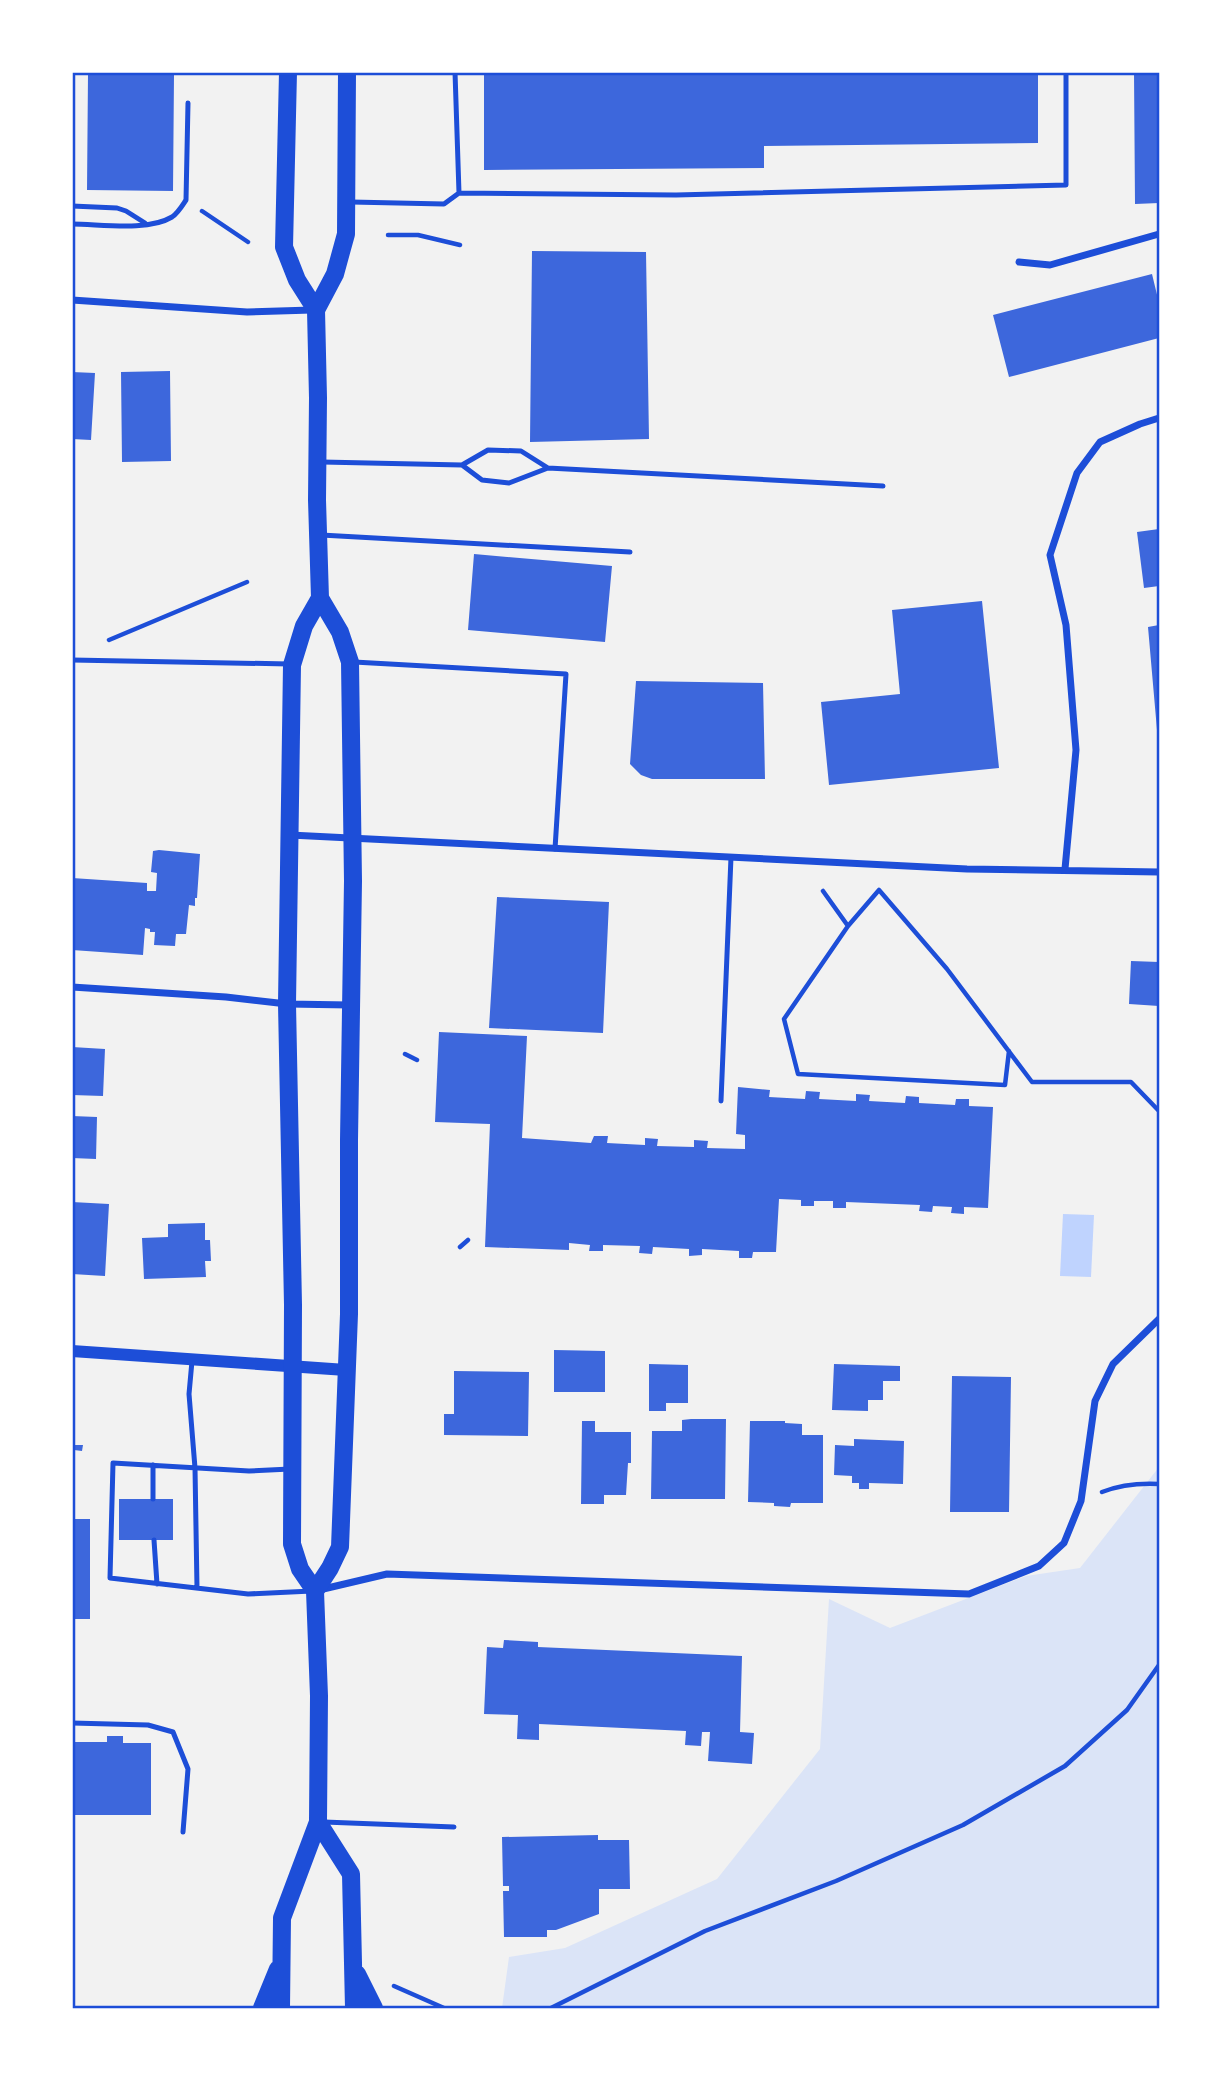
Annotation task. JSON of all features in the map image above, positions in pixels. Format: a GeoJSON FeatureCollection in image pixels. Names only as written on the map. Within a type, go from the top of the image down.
{"type":"FeatureCollection","features":[{"type":"Feature","properties":{"kind":"main road"},"geometry":{"type":"LineString","coordinates":[[288,72],[284,247],[297,279],[316,310]]}},
{"type":"Feature","properties":{"kind":"main road"},"geometry":{"type":"LineString","coordinates":[[314,1591],[340,1547],[349,1314],[353,881],[350,662],[340,632],[320,598],[316,310],[335,274],[346,234],[347,72]]}},
{"type":"Feature","properties":{"kind":"main road"},"geometry":{"type":"LineString","coordinates":[[281,2008],[282,1918],[318,1822],[319,1696],[314,1591],[300,1569],[292,1544],[293,1305],[287,1004],[292,665],[304,626],[320,598]]}},
{"type":"Feature","properties":{"kind":"main road"},"geometry":{"type":"LineString","coordinates":[[318,1822],[351,1874],[356,1973],[354,2008]]}},
{"type":"Feature","properties":{"kind":"main road"},"geometry":{"type":"LineString","coordinates":[[262,2008],[281,1959]]}},
{"type":"Feature","properties":{"kind":"main road"},"geometry":{"type":"LineString","coordinates":[[356,1973],[374,2008]]}},
{"type":"Feature","properties":{"kind":"street"},"geometry":{"type":"LineString","coordinates":[[1019,262],[1050,265],[1159,234]]}},
{"type":"Feature","properties":{"kind":"street"},"geometry":{"type":"LineString","coordinates":[[72,300],[247,312],[316,310]]}},
{"type":"Feature","properties":{"kind":"street"},"geometry":{"type":"LineString","coordinates":[[1065,869],[1076,750],[1066,625],[1050,555],[1077,472],[1100,442],[1159,418]]}},
{"type":"Feature","properties":{"kind":"street"},"geometry":{"type":"LineString","coordinates":[[290,835],[967,869],[1159,872]]}},
{"type":"Feature","properties":{"kind":"street"},"geometry":{"type":"LineString","coordinates":[[72,987],[226,997],[287,1004],[351,1004]]}},
{"type":"Feature","properties":{"kind":"street"},"geometry":{"type":"LineString","coordinates":[[314,1591],[387,1574],[969,1594],[1039,1566],[1064,1542],[1081,1501],[1095,1401],[1113,1364],[1159,1319]]}},
{"type":"Feature","properties":{"kind":"street"},"geometry":{"type":"LineString","coordinates":[[72,1351],[346,1370]]}},
{"type":"Feature","properties":{"kind":"lane"},"geometry":{"type":"LineString","coordinates":[[455,72],[459,193]]}},
{"type":"Feature","properties":{"kind":"lane"},"geometry":{"type":"LineString","coordinates":[[346,201],[444,204],[459,193],[676,195],[1066,185],[1066,72]]}},
{"type":"Feature","properties":{"kind":"lane"},"geometry":{"type":"LineString","coordinates":[[72,223],[135,226],[172,217],[186,200],[188,103]]}},
{"type":"Feature","properties":{"kind":"lane"},"geometry":{"type":"LineString","coordinates":[[72,206],[117,208],[146,224]]}},
{"type":"Feature","properties":{"kind":"lane"},"geometry":{"type":"LineString","coordinates":[[317,462],[462,465],[488,450],[521,451],[548,468]]}},
{"type":"Feature","properties":{"kind":"lane"},"geometry":{"type":"LineString","coordinates":[[462,465],[482,481],[509,483],[548,468],[883,486]]}},
{"type":"Feature","properties":{"kind":"lane"},"geometry":{"type":"LineString","coordinates":[[318,535],[630,552]]}},
{"type":"Feature","properties":{"kind":"lane"},"geometry":{"type":"LineString","coordinates":[[72,660],[292,665]]}},
{"type":"Feature","properties":{"kind":"lane"},"geometry":{"type":"LineString","coordinates":[[350,662],[566,674],[555,849]]}},
{"type":"Feature","properties":{"kind":"lane"},"geometry":{"type":"LineString","coordinates":[[721,1101],[731,858]]}},
{"type":"Feature","properties":{"kind":"lane"},"geometry":{"type":"LineString","coordinates":[[193,1359],[189,1394],[195,1468],[197,1588]]}},
{"type":"Feature","properties":{"kind":"lane"},"geometry":{"type":"LineString","coordinates":[[293,1469],[249,1471],[113,1463],[110,1578],[248,1594],[314,1591]]}},
{"type":"Feature","properties":{"kind":"lane"},"geometry":{"type":"LineString","coordinates":[[153,1465],[153,1499]]}},
{"type":"Feature","properties":{"kind":"lane"},"geometry":{"type":"LineString","coordinates":[[154,1540],[158,1584]]}},
{"type":"Feature","properties":{"kind":"lane"},"geometry":{"type":"LineString","coordinates":[[72,1723],[148,1725],[173,1732],[188,1769],[183,1832]]}},
{"type":"Feature","properties":{"kind":"lane"},"geometry":{"type":"LineString","coordinates":[[318,1822],[454,1827]]}},
{"type":"Feature","properties":{"kind":"path"},"geometry":{"type":"LineString","coordinates":[[186,200],[248,242]]}},
{"type":"Feature","properties":{"kind":"path"},"geometry":{"type":"LineString","coordinates":[[388,235],[418,235],[460,245]]}},
{"type":"Feature","properties":{"kind":"path"},"geometry":{"type":"LineString","coordinates":[[88,660],[109,639],[247,582]]}},
{"type":"Feature","properties":{"kind":"path"},"geometry":{"type":"LineString","coordinates":[[1009,1051],[1005,1085],[798,1074],[784,1019],[848,926],[879,890],[947,969],[1009,1051],[1032,1082],[1132,1082],[1159,1111]]}},
{"type":"Feature","properties":{"kind":"path"},"geometry":{"type":"LineString","coordinates":[[822,891],[848,926]]}},
{"type":"Feature","properties":{"kind":"path"},"geometry":{"type":"LineString","coordinates":[[404,1054],[417,1060]]}},
{"type":"Feature","properties":{"kind":"path"},"geometry":{"type":"LineString","coordinates":[[460,1247],[468,1240]]}},
{"type":"Feature","properties":{"kind":"path"},"geometry":{"type":"LineString","coordinates":[[1081,1501],[1115,1487],[1159,1484]]}},
{"type":"Feature","properties":{"kind":"path"},"geometry":{"type":"LineString","coordinates":[[551,2008],[705,1931],[836,1881],[963,1825],[1065,1766],[1127,1710],[1159,1665]]}},
{"type":"Feature","properties":{"kind":"path"},"geometry":{"type":"LineString","coordinates":[[356,1973],[444,2008]]}},
{"type":"Feature","properties":{"kind":"shaded area"},"geometry":{"type":"Polygon","coordinates":[[[1159,1467],[1159,2008],[502,2008],[509,1957],[565,1948],[717,1879],[820,1749],[829,1599],[890,1628],[1026,1576],[1080,1568],[1159,1467]]]}},
{"type":"Feature","properties":{"kind":"water"},"geometry":{"type":"Polygon","coordinates":[[[1063,1214],[1094,1215],[1091,1277],[1060,1276],[1063,1214]]]}},
{"type":"Feature","properties":{"kind":"building"},"geometry":{"type":"Polygon","coordinates":[[[484,72],[1038,72],[1038,143],[764,146],[764,168],[484,170],[484,72]]]}},
{"type":"Feature","properties":{"kind":"building"},"geometry":{"type":"Polygon","coordinates":[[[1134,72],[1159,72],[1159,203],[1135,204],[1134,72]]]}},
{"type":"Feature","properties":{"kind":"building"},"geometry":{"type":"Polygon","coordinates":[[[88,74],[174,75],[173,191],[87,190],[88,74]]]}},
{"type":"Feature","properties":{"kind":"building"},"geometry":{"type":"Polygon","coordinates":[[[532,251],[646,252],[649,439],[530,442],[532,251]]]}},
{"type":"Feature","properties":{"kind":"building"},"geometry":{"type":"Polygon","coordinates":[[[1152,274],[1159,303],[1159,338],[1009,377],[993,315],[1152,274]]]}},
{"type":"Feature","properties":{"kind":"building"},"geometry":{"type":"Polygon","coordinates":[[[170,371],[171,461],[122,462],[121,372],[170,371]]]}},
{"type":"Feature","properties":{"kind":"building"},"geometry":{"type":"Polygon","coordinates":[[[72,372],[95,373],[91,440],[72,439],[72,372]]]}},
{"type":"Feature","properties":{"kind":"building"},"geometry":{"type":"Polygon","coordinates":[[[1159,529],[1159,586],[1144,588],[1137,532],[1159,529]]]}},
{"type":"Feature","properties":{"kind":"building"},"geometry":{"type":"Polygon","coordinates":[[[474,554],[612,566],[605,642],[468,630],[474,554]]]}},
{"type":"Feature","properties":{"kind":"building"},"geometry":{"type":"Polygon","coordinates":[[[982,601],[999,768],[829,785],[821,702],[900,694],[892,610],[982,601]]]}},
{"type":"Feature","properties":{"kind":"building"},"geometry":{"type":"Polygon","coordinates":[[[1159,625],[1159,730],[1157,730],[1148,627],[1159,625]]]}},
{"type":"Feature","properties":{"kind":"building"},"geometry":{"type":"Polygon","coordinates":[[[636,681],[763,683],[765,779],[652,779],[641,775],[630,764],[636,681]]]}},
{"type":"Feature","properties":{"kind":"building"},"geometry":{"type":"Polygon","coordinates":[[[153,851],[200,854],[197,898],[195,906],[189,905],[186,934],[176,934],[175,946],[154,945],[155,932],[145,928],[143,955],[72,950],[72,878],[147,883],[147,891],[156,891],[157,873],[151,872],[153,851]]]}},
{"type":"Feature","properties":{"kind":"building"},"geometry":{"type":"Polygon","coordinates":[[[497,897],[609,902],[603,1033],[489,1028],[497,897]]]}},
{"type":"Feature","properties":{"kind":"building"},"geometry":{"type":"Polygon","coordinates":[[[1131,961],[1159,962],[1159,1006],[1129,1004],[1131,961]]]}},
{"type":"Feature","properties":{"kind":"building"},"geometry":{"type":"Polygon","coordinates":[[[439,1032],[527,1036],[522,1138],[591,1143],[594,1136],[608,1136],[607,1143],[645,1145],[645,1138],[658,1139],[657,1146],[694,1147],[694,1140],[708,1141],[707,1148],[745,1149],[745,1135],[736,1134],[738,1087],[770,1090],[769,1097],[805,1099],[806,1091],[820,1092],[819,1099],[856,1101],[856,1094],[870,1095],[869,1101],[905,1103],[906,1096],[919,1097],[919,1103],[955,1105],[956,1099],[969,1099],[969,1106],[993,1107],[988,1208],[964,1207],[964,1214],[951,1213],[952,1207],[933,1206],[932,1212],[919,1211],[920,1205],[846,1202],[846,1208],[833,1208],[833,1201],[814,1201],[814,1206],[801,1206],[801,1200],[779,1199],[776,1252],[753,1252],[752,1258],[739,1258],[739,1251],[702,1249],[702,1255],[689,1256],[689,1249],[653,1247],[652,1254],[639,1253],[640,1246],[603,1245],[603,1251],[589,1251],[590,1245],[569,1243],[569,1250],[485,1247],[490,1124],[435,1122],[439,1032]]]}},
{"type":"Feature","properties":{"kind":"building"},"geometry":{"type":"Polygon","coordinates":[[[72,1047],[105,1049],[103,1096],[72,1095],[72,1047]]]}},
{"type":"Feature","properties":{"kind":"building"},"geometry":{"type":"Polygon","coordinates":[[[72,1116],[97,1117],[96,1159],[72,1158],[72,1116]]]}},
{"type":"Feature","properties":{"kind":"building"},"geometry":{"type":"Polygon","coordinates":[[[72,1202],[109,1204],[105,1276],[72,1274],[72,1202]]]}},
{"type":"Feature","properties":{"kind":"building"},"geometry":{"type":"Polygon","coordinates":[[[205,1223],[205,1240],[210,1240],[211,1261],[205,1261],[206,1277],[144,1279],[142,1238],[168,1237],[168,1224],[205,1223]]]}},
{"type":"Feature","properties":{"kind":"building"},"geometry":{"type":"Polygon","coordinates":[[[554,1350],[605,1351],[605,1392],[554,1392],[554,1350]]]}},
{"type":"Feature","properties":{"kind":"building"},"geometry":{"type":"Polygon","coordinates":[[[649,1364],[688,1365],[688,1403],[666,1403],[666,1411],[649,1411],[649,1364]]]}},
{"type":"Feature","properties":{"kind":"building"},"geometry":{"type":"Polygon","coordinates":[[[834,1364],[900,1366],[900,1381],[883,1381],[883,1400],[868,1400],[868,1411],[832,1410],[834,1364]]]}},
{"type":"Feature","properties":{"kind":"building"},"geometry":{"type":"Polygon","coordinates":[[[454,1371],[529,1372],[528,1436],[444,1435],[444,1414],[454,1414],[454,1371]]]}},
{"type":"Feature","properties":{"kind":"building"},"geometry":{"type":"Polygon","coordinates":[[[952,1376],[1011,1377],[1009,1512],[950,1512],[952,1376]]]}},
{"type":"Feature","properties":{"kind":"building"},"geometry":{"type":"Polygon","coordinates":[[[72,1409],[75,1409],[75,1445],[83,1445],[82,1451],[74,1450],[74,1519],[90,1519],[90,1619],[72,1619],[72,1409]]]}},
{"type":"Feature","properties":{"kind":"building"},"geometry":{"type":"Polygon","coordinates":[[[726,1419],[725,1499],[651,1499],[652,1431],[682,1431],[682,1420],[726,1419]]]}},
{"type":"Feature","properties":{"kind":"building"},"geometry":{"type":"Polygon","coordinates":[[[582,1421],[595,1421],[595,1432],[631,1432],[631,1463],[628,1463],[626,1495],[604,1495],[604,1504],[581,1504],[582,1421]]]}},
{"type":"Feature","properties":{"kind":"building"},"geometry":{"type":"Polygon","coordinates":[[[750,1421],[802,1424],[802,1435],[823,1435],[823,1503],[791,1503],[790,1507],[748,1502],[750,1421]]]}},
{"type":"Feature","properties":{"kind":"building"},"geometry":{"type":"Polygon","coordinates":[[[854,1439],[904,1441],[903,1484],[869,1483],[869,1489],[859,1489],[859,1483],[852,1483],[852,1476],[834,1475],[835,1445],[854,1446],[854,1439]]]}},
{"type":"Feature","properties":{"kind":"building"},"geometry":{"type":"Polygon","coordinates":[[[119,1499],[173,1499],[173,1540],[119,1540],[119,1499]]]}},
{"type":"Feature","properties":{"kind":"building"},"geometry":{"type":"Polygon","coordinates":[[[504,1640],[538,1642],[538,1647],[742,1656],[740,1732],[754,1733],[752,1764],[708,1761],[710,1732],[702,1732],[701,1746],[685,1745],[686,1731],[539,1724],[539,1740],[517,1739],[518,1715],[484,1714],[487,1647],[503,1648],[504,1640]]]}},
{"type":"Feature","properties":{"kind":"building"},"geometry":{"type":"Polygon","coordinates":[[[107,1736],[123,1736],[123,1743],[151,1743],[151,1815],[72,1815],[72,1742],[107,1742],[107,1736]]]}},
{"type":"Feature","properties":{"kind":"building"},"geometry":{"type":"Polygon","coordinates":[[[598,1835],[598,1840],[629,1840],[630,1889],[599,1889],[599,1914],[556,1930],[547,1930],[547,1937],[504,1937],[503,1891],[509,1891],[509,1886],[503,1886],[502,1837],[598,1835]]]}}]}
